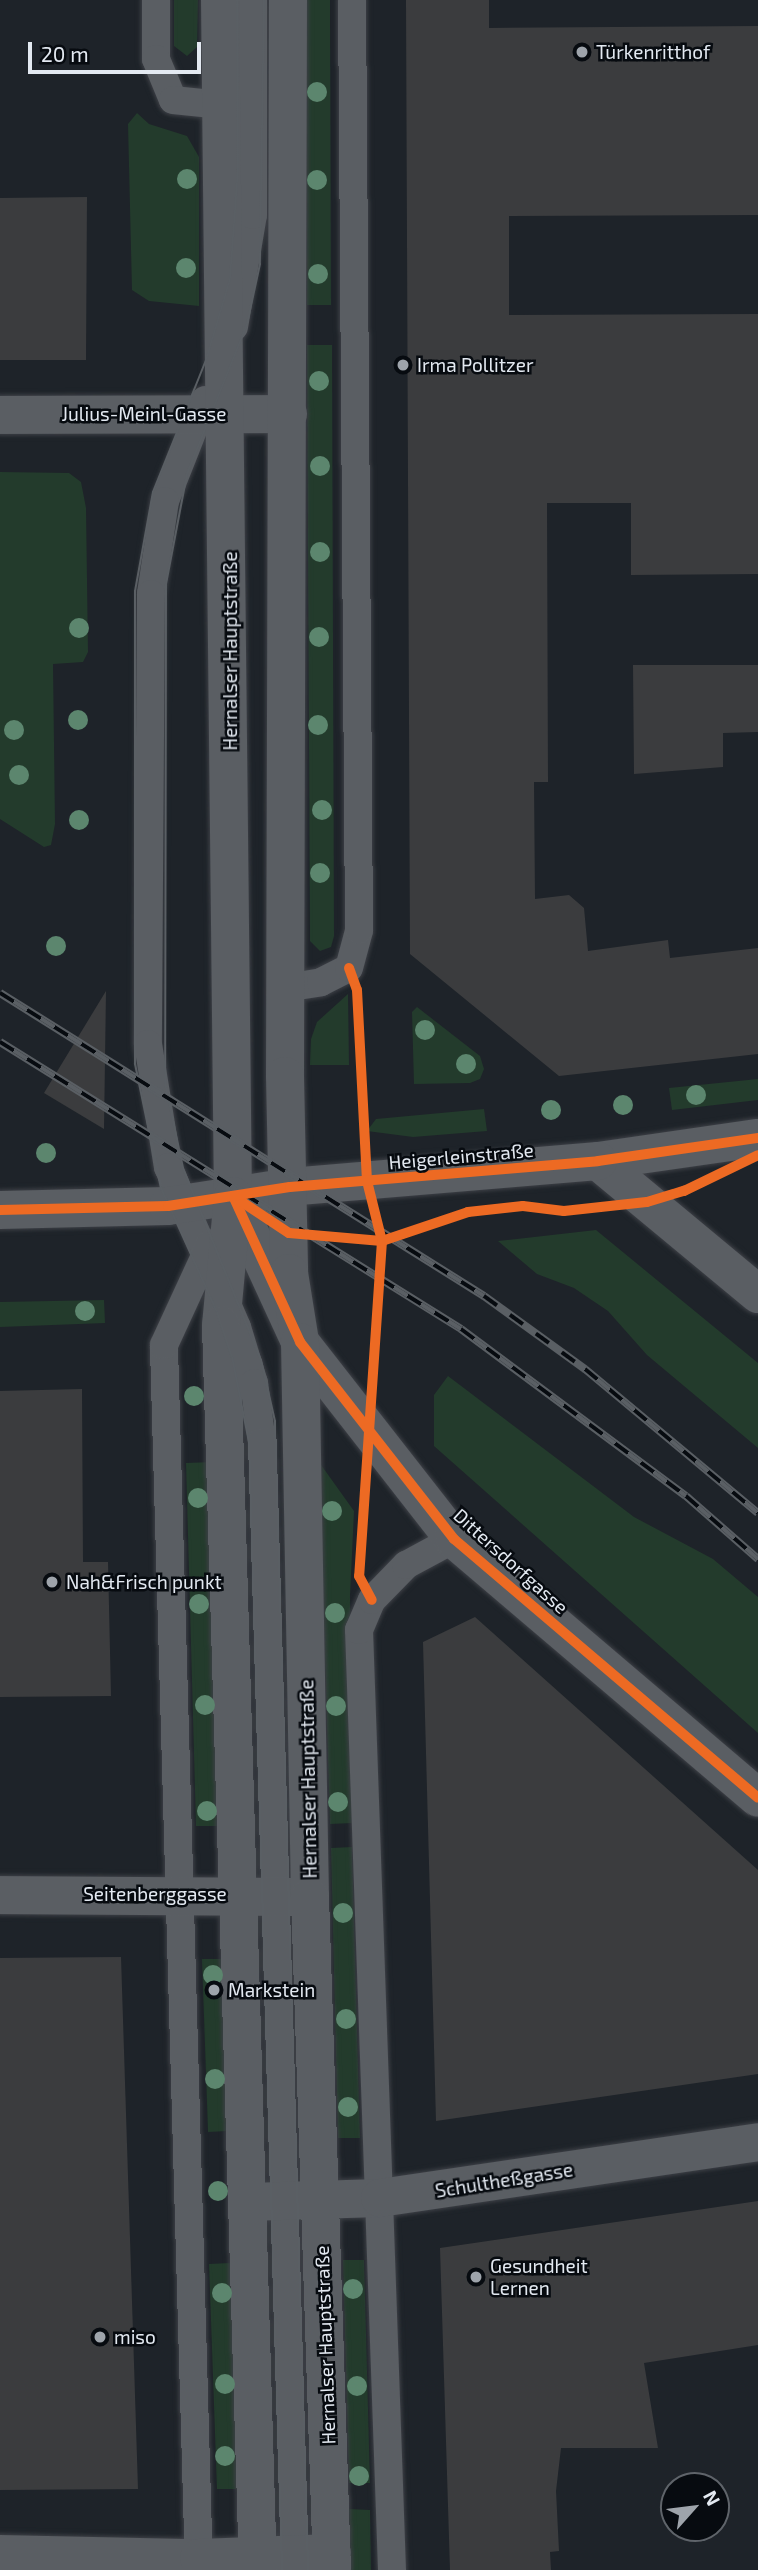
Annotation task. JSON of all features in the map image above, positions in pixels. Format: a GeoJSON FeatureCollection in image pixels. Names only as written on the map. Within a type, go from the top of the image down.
{"type":"FeatureCollection","features":[{"type":"Feature","properties":{"kind":"main road","name":"Hernalser Hauptstraße"},"geometry":{"type":"LineString","coordinates":[[220,0],[225,352],[212,414],[233,1196],[221,1325],[276,1896],[284,2201],[332,2562]]}},
{"type":"Feature","properties":{"kind":"main road","name":"Hernalser Hauptstraße"},"geometry":{"type":"LineString","coordinates":[[276,2563],[284,2201],[276,1896],[300,1342],[289,1273],[290,1187],[285,988],[288,0]]}},
{"type":"Feature","properties":{"kind":"main road","name":"Julius-Meinl-Gasse"},"geometry":{"type":"LineString","coordinates":[[0,415],[288,414]]}},
{"type":"Feature","properties":{"kind":"main road","name":"Heigerleinstraße"},"geometry":{"type":"LineString","coordinates":[[0,1210],[183,1204],[290,1187],[598,1161],[758,1138]]}},
{"type":"Feature","properties":{"kind":"main road"},"geometry":{"type":"LineString","coordinates":[[598,1161],[758,1294]]}},
{"type":"Feature","properties":{"kind":"main road","name":"Dittersdorfgasse"},"geometry":{"type":"LineString","coordinates":[[233,1196],[300,1342],[454,1539],[758,1798]]}},
{"type":"Feature","properties":{"kind":"main road","name":"Seitenberggasse"},"geometry":{"type":"LineString","coordinates":[[0,1895],[183,1893],[276,1896]]}},
{"type":"Feature","properties":{"kind":"main road","name":"Schultheßgasse"},"geometry":{"type":"LineString","coordinates":[[284,2201],[380,2198],[758,2142]]}},
{"type":"Feature","properties":{"kind":"main road"},"geometry":{"type":"LineString","coordinates":[[0,2554],[199,2564],[332,2562]]}},
{"type":"Feature","properties":{"kind":"lane"},"geometry":{"type":"LineString","coordinates":[[156,0],[156,59],[173,100],[222,105]]}},
{"type":"Feature","properties":{"kind":"lane"},"geometry":{"type":"LineString","coordinates":[[225,352],[236,324],[253,215],[253,0]]}},
{"type":"Feature","properties":{"kind":"lane"},"geometry":{"type":"LineString","coordinates":[[285,988],[321,982],[349,968],[359,930],[352,0]]}},
{"type":"Feature","properties":{"kind":"lane","name":"Hernalser Hauptstraße"},"geometry":{"type":"LineString","coordinates":[[212,414],[164,501],[156,540],[148,649],[151,1080],[168,1167],[224,1293]]}},
{"type":"Feature","properties":{"kind":"lane","name":"Hernalser Hauptstraße"},"geometry":{"type":"LineString","coordinates":[[199,2564],[183,1893],[164,1345],[233,1196]]}},
{"type":"Feature","properties":{"kind":"lane"},"geometry":{"type":"LineString","coordinates":[[392,2570],[359,1630],[372,1600],[406,1565],[454,1539]]}},
{"type":"Feature","properties":{"kind":"green space"},"geometry":{"type":"Polygon","coordinates":[[[174,0],[198,0],[197,47],[187,56],[174,46],[174,0]]]}},
{"type":"Feature","properties":{"kind":"green space"},"geometry":{"type":"Polygon","coordinates":[[[306,0],[330,0],[331,305],[307,305],[306,0]]]}},
{"type":"Feature","properties":{"kind":"green space"},"geometry":{"type":"Polygon","coordinates":[[[137,113],[149,124],[187,136],[199,157],[199,306],[149,301],[132,290],[128,124],[137,113]]]}},
{"type":"Feature","properties":{"kind":"green space"},"geometry":{"type":"Polygon","coordinates":[[[307,345],[332,345],[334,936],[331,947],[320,951],[310,941],[307,345]]]}},
{"type":"Feature","properties":{"kind":"green space"},"geometry":{"type":"Polygon","coordinates":[[[0,472],[69,473],[81,482],[86,508],[88,652],[83,662],[53,664],[55,824],[51,845],[44,847],[0,819],[0,472]]]}},
{"type":"Feature","properties":{"kind":"green space"},"geometry":{"type":"Polygon","coordinates":[[[348,994],[349,1065],[310,1065],[311,1039],[317,1022],[348,994]]]}},
{"type":"Feature","properties":{"kind":"green space"},"geometry":{"type":"Polygon","coordinates":[[[417,1007],[480,1056],[484,1069],[480,1079],[470,1083],[414,1084],[412,1012],[417,1007]]]}},
{"type":"Feature","properties":{"kind":"green space"},"geometry":{"type":"Polygon","coordinates":[[[758,1079],[758,1100],[672,1110],[669,1088],[758,1079]]]}},
{"type":"Feature","properties":{"kind":"green space"},"geometry":{"type":"Polygon","coordinates":[[[484,1109],[487,1131],[413,1137],[367,1131],[376,1119],[484,1109]]]}},
{"type":"Feature","properties":{"kind":"green space"},"geometry":{"type":"Polygon","coordinates":[[[596,1230],[758,1363],[758,1448],[647,1355],[608,1311],[574,1288],[537,1274],[498,1241],[596,1230]]]}},
{"type":"Feature","properties":{"kind":"green space"},"geometry":{"type":"Polygon","coordinates":[[[104,1300],[105,1323],[0,1327],[0,1302],[104,1300]]]}},
{"type":"Feature","properties":{"kind":"green space"},"geometry":{"type":"Polygon","coordinates":[[[448,1376],[634,1517],[713,1559],[758,1597],[758,1733],[434,1446],[434,1395],[448,1376]]]}},
{"type":"Feature","properties":{"kind":"green space"},"geometry":{"type":"Polygon","coordinates":[[[212,1462],[220,1826],[196,1826],[186,1463],[212,1462]]]}},
{"type":"Feature","properties":{"kind":"green space"},"geometry":{"type":"Polygon","coordinates":[[[319,1462],[354,1511],[350,1596],[353,1823],[330,1824],[319,1462]]]}},
{"type":"Feature","properties":{"kind":"green space"},"geometry":{"type":"Polygon","coordinates":[[[352,1847],[360,2138],[338,2138],[331,1848],[352,1847]]]}},
{"type":"Feature","properties":{"kind":"green space"},"geometry":{"type":"Polygon","coordinates":[[[202,1959],[222,1959],[228,2131],[208,2132],[202,1959]]]}},
{"type":"Feature","properties":{"kind":"green space"},"geometry":{"type":"Polygon","coordinates":[[[343,2260],[364,2260],[370,2483],[349,2483],[343,2260]]]}},
{"type":"Feature","properties":{"kind":"green space"},"geometry":{"type":"Polygon","coordinates":[[[230,2263],[238,2489],[217,2489],[209,2264],[230,2263]]]}},
{"type":"Feature","properties":{"kind":"green space"},"geometry":{"type":"Polygon","coordinates":[[[349,2509],[370,2510],[371,2570],[351,2570],[349,2509]]]}},
{"type":"Feature","properties":{"kind":"building"},"geometry":{"type":"Polygon","coordinates":[[[406,0],[489,0],[489,28],[758,26],[758,215],[509,216],[509,315],[758,314],[758,574],[631,575],[631,503],[547,503],[548,782],[534,782],[535,899],[569,895],[584,908],[588,951],[668,940],[670,958],[758,948],[758,1054],[559,1076],[410,954],[406,0]]]}},
{"type":"Feature","properties":{"kind":"building"},"geometry":{"type":"Polygon","coordinates":[[[87,197],[86,360],[0,360],[0,198],[87,197]]]}},
{"type":"Feature","properties":{"kind":"building"},"geometry":{"type":"Polygon","coordinates":[[[633,665],[758,665],[758,732],[723,733],[723,767],[634,774],[633,665]]]}},
{"type":"Feature","properties":{"kind":"building"},"geometry":{"type":"Polygon","coordinates":[[[106,991],[104,1129],[44,1093],[106,991]]]}},
{"type":"Feature","properties":{"kind":"building"},"geometry":{"type":"Polygon","coordinates":[[[82,1389],[83,1562],[108,1562],[111,1696],[0,1697],[0,1391],[82,1389]]]}},
{"type":"Feature","properties":{"kind":"building"},"geometry":{"type":"Polygon","coordinates":[[[475,1617],[758,1870],[758,2074],[436,2121],[423,1642],[475,1617]]]}},
{"type":"Feature","properties":{"kind":"building"},"geometry":{"type":"Polygon","coordinates":[[[121,1957],[138,2489],[0,2490],[0,1958],[121,1957]]]}},
{"type":"Feature","properties":{"kind":"building"},"geometry":{"type":"Polygon","coordinates":[[[758,2201],[758,2345],[644,2363],[658,2448],[561,2448],[556,2491],[559,2551],[550,2552],[551,2570],[450,2570],[440,2248],[758,2201]]]}},
{"type":"Feature","properties":{"kind":"tram line"},"geometry":{"type":"LineString","coordinates":[[237,0],[238,169],[230,279],[206,360],[153,492],[135,591],[135,1064],[161,1188],[217,1312],[232,1357],[249,1442],[282,2570]]}},
{"type":"Feature","properties":{"kind":"tram line"},"geometry":{"type":"LineString","coordinates":[[264,0],[260,264],[247,324],[187,474],[166,584],[165,1083],[183,1168],[261,1360],[275,1421],[308,2570]]}},
{"type":"Feature","properties":{"kind":"railway"},"geometry":{"type":"LineString","coordinates":[[0,993],[484,1296],[585,1369],[758,1513]]}},
{"type":"Feature","properties":{"kind":"railway"},"geometry":{"type":"LineString","coordinates":[[0,1042],[461,1329],[686,1496],[758,1559]]}},
{"type":"Feature","properties":{"kind":"cycle path"},"geometry":{"type":"LineString","coordinates":[[349,968],[357,990],[367,1181],[382,1241],[359,1576],[372,1600]]}},
{"type":"Feature","properties":{"kind":"cycle path"},"geometry":{"type":"LineString","coordinates":[[0,1210],[168,1206],[290,1187],[598,1161],[758,1138]]}},
{"type":"Feature","properties":{"kind":"cycle path"},"geometry":{"type":"LineString","coordinates":[[233,1196],[289,1233],[382,1241],[468,1212],[523,1206],[564,1211],[647,1202],[684,1191],[758,1155]]}},
{"type":"Feature","properties":{"kind":"cycle path"},"geometry":{"type":"LineString","coordinates":[[233,1196],[300,1342],[454,1539],[758,1798]]}},
{"type":"Feature","properties":{"kind":"place","name":"Türkenritthof"},"geometry":{"type":"Point","coordinates":[582,52]}},
{"type":"Feature","properties":{"kind":"place","name":"Irma Pollitzer"},"geometry":{"type":"Point","coordinates":[403,365]}},
{"type":"Feature","properties":{"kind":"place","name":"Nah&Frisch punkt"},"geometry":{"type":"Point","coordinates":[52,1582]}},
{"type":"Feature","properties":{"kind":"place","name":"Markstein"},"geometry":{"type":"Point","coordinates":[214,1990]}},
{"type":"Feature","properties":{"kind":"place","name":"Gesundheit Lernen"},"geometry":{"type":"Point","coordinates":[476,2277]}},
{"type":"Feature","properties":{"kind":"place","name":"miso"},"geometry":{"type":"Point","coordinates":[100,2337]}}]}
